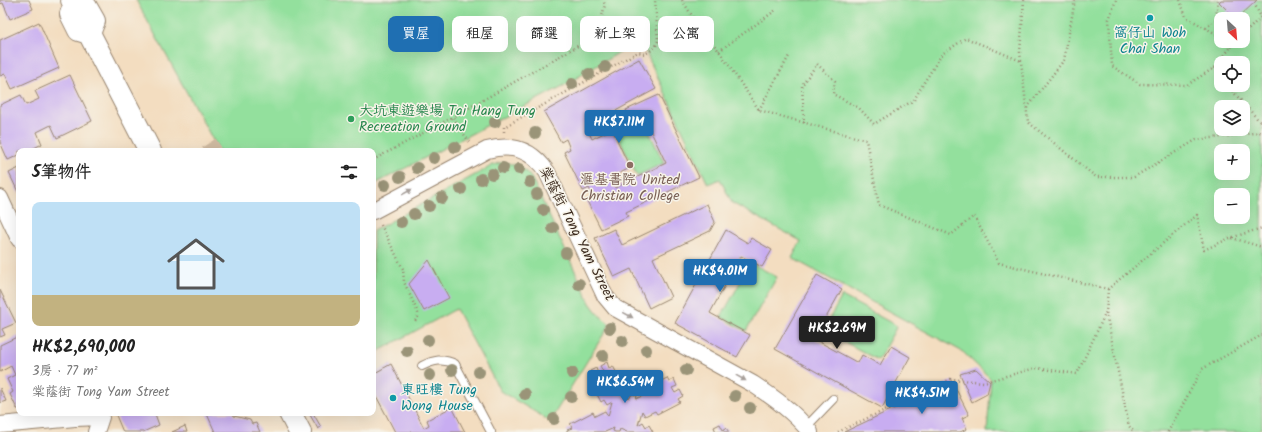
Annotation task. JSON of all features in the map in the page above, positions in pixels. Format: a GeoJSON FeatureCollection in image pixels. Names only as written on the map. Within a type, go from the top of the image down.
{"type":"FeatureCollection","features":[{"type":"Feature","properties":{"kind":"main road"},"geometry":{"type":"LineString","coordinates":[[74,3],[86,8],[94,21],[89,33],[148,148]]}},
{"type":"Feature","properties":{"kind":"main road"},"geometry":{"type":"LineString","coordinates":[[292,416],[300,432]]}},
{"type":"Feature","properties":{"kind":"street","name":"棠蔭街 Tong Yam Street"},"geometry":{"type":"LineString","coordinates":[[376,209],[487,150],[507,146],[526,152],[542,164],[547,172],[605,296],[615,308],[772,396],[808,429]]}},
{"type":"Feature","properties":{"kind":"street"},"geometry":{"type":"LineString","coordinates":[[0,198],[16,233]]}},
{"type":"Feature","properties":{"kind":"street"},"geometry":{"type":"LineString","coordinates":[[0,425],[92,416]]}},
{"type":"Feature","properties":{"kind":"street"},"geometry":{"type":"LineString","coordinates":[[96,432],[100,416]]}},
{"type":"Feature","properties":{"kind":"street"},"geometry":{"type":"LineString","coordinates":[[100,416],[108,432]]}},
{"type":"Feature","properties":{"kind":"lane"},"geometry":{"type":"LineString","coordinates":[[422,366],[433,361],[440,360],[447,360],[456,364],[491,432]]}},
{"type":"Feature","properties":{"kind":"lane"},"geometry":{"type":"LineString","coordinates":[[808,429],[833,399]]}},
{"type":"Feature","properties":{"kind":"path"},"geometry":{"type":"LineString","coordinates":[[376,158],[453,117],[597,35],[605,5],[603,0]]}},
{"type":"Feature","properties":{"kind":"path"},"geometry":{"type":"LineString","coordinates":[[504,134],[504,127],[638,52],[645,54],[655,48],[658,41],[655,0]]}},
{"type":"Feature","properties":{"kind":"path"},"geometry":{"type":"LineString","coordinates":[[682,0],[759,110],[866,140],[879,205],[951,235],[974,216],[999,263],[1108,289]]}},
{"type":"Feature","properties":{"kind":"path"},"geometry":{"type":"LineString","coordinates":[[1024,0],[1020,52],[1028,122],[1096,177],[1134,178],[1196,140],[1262,132]]}},
{"type":"Feature","properties":{"kind":"path"},"geometry":{"type":"LineString","coordinates":[[1027,108],[1064,60],[1075,0]]}},
{"type":"Feature","properties":{"kind":"path"},"geometry":{"type":"LineString","coordinates":[[1116,0],[1109,19],[1112,66],[1140,84],[1187,85],[1214,68]]}},
{"type":"Feature","properties":{"kind":"path"},"geometry":{"type":"LineString","coordinates":[[1180,0],[1186,17],[1214,32]]}},
{"type":"Feature","properties":{"kind":"path"},"geometry":{"type":"LineString","coordinates":[[1206,28],[1216,19],[1218,0]]}},
{"type":"Feature","properties":{"kind":"path"},"geometry":{"type":"LineString","coordinates":[[1250,28],[1261,17],[1254,3]]}},
{"type":"Feature","properties":{"kind":"path"},"geometry":{"type":"LineString","coordinates":[[719,51],[776,10]]}},
{"type":"Feature","properties":{"kind":"path"},"geometry":{"type":"LineString","coordinates":[[804,123],[802,85],[817,64],[835,81],[833,94],[859,108],[874,124],[914,100],[942,54],[966,38],[1021,61]]}},
{"type":"Feature","properties":{"kind":"path"},"geometry":{"type":"LineString","coordinates":[[1224,56],[1230,48]]}},
{"type":"Feature","properties":{"kind":"path"},"geometry":{"type":"LineString","coordinates":[[759,110],[789,56]]}},
{"type":"Feature","properties":{"kind":"path"},"geometry":{"type":"LineString","coordinates":[[1233,92],[1262,124]]}},
{"type":"Feature","properties":{"kind":"path"},"geometry":{"type":"LineString","coordinates":[[453,117],[470,144]]}},
{"type":"Feature","properties":{"kind":"path"},"geometry":{"type":"LineString","coordinates":[[1134,432],[1129,426],[1106,312],[1108,289],[1197,215],[1204,250],[1230,238],[1262,228]]}},
{"type":"Feature","properties":{"kind":"path"},"geometry":{"type":"LineString","coordinates":[[385,233],[403,269],[404,282],[417,309],[418,317],[415,321]]}},
{"type":"Feature","properties":{"kind":"path"},"geometry":{"type":"LineString","coordinates":[[1230,238],[1262,247]]}},
{"type":"Feature","properties":{"kind":"path"},"geometry":{"type":"LineString","coordinates":[[838,432],[951,378],[984,382],[1036,368],[1077,374],[1106,312]]}},
{"type":"Feature","properties":{"kind":"path"},"geometry":{"type":"LineString","coordinates":[[1168,432],[1202,369],[1262,335]]}},
{"type":"Feature","properties":{"kind":"green space"},"geometry":{"type":"Polygon","coordinates":[[[136,0],[1262,0],[1262,428],[1255,432],[987,432],[991,379],[963,352],[792,258],[801,241],[732,203],[720,179],[708,184],[646,52],[650,52],[650,16],[580,16],[580,52],[620,52],[563,86],[376,183],[376,148],[217,148],[136,0]]]}},
{"type":"Feature","properties":{"kind":"green space"},"geometry":{"type":"Polygon","coordinates":[[[641,115],[664,163],[637,176],[614,128],[641,115]]]}},
{"type":"Feature","properties":{"kind":"green space"},"geometry":{"type":"Polygon","coordinates":[[[499,163],[514,164],[526,171],[532,179],[590,303],[599,315],[610,324],[550,421],[500,391],[456,309],[376,352],[376,229],[499,163]]]}},
{"type":"Feature","properties":{"kind":"green space"},"geometry":{"type":"Polygon","coordinates":[[[751,263],[777,277],[746,331],[721,317],[751,263]]]}},
{"type":"Feature","properties":{"kind":"green space"},"geometry":{"type":"Polygon","coordinates":[[[842,296],[897,326],[878,360],[823,330],[842,296]]]}},
{"type":"Feature","properties":{"kind":"building"},"geometry":{"type":"Polygon","coordinates":[[[0,0],[29,0],[33,9],[10,19],[3,3],[0,4],[0,0]]]}},
{"type":"Feature","properties":{"kind":"building"},"geometry":{"type":"Polygon","coordinates":[[[1221,0],[1257,0],[1244,12],[1227,12],[1228,11],[1219,2],[1221,0]]]}},
{"type":"Feature","properties":{"kind":"building"},"geometry":{"type":"Polygon","coordinates":[[[39,22],[59,68],[12,89],[5,74],[0,76],[0,40],[39,22]]]}},
{"type":"Feature","properties":{"kind":"building"},"geometry":{"type":"Polygon","coordinates":[[[639,59],[656,89],[586,127],[592,139],[612,129],[630,168],[610,178],[615,188],[666,163],[642,113],[630,119],[626,110],[659,95],[699,177],[626,212],[628,216],[601,229],[587,201],[594,198],[589,188],[583,191],[564,152],[570,149],[566,139],[561,142],[544,112],[639,59]]]}},
{"type":"Feature","properties":{"kind":"building"},"geometry":{"type":"Polygon","coordinates":[[[70,75],[92,121],[57,138],[51,125],[37,132],[42,144],[34,148],[16,148],[16,156],[8,160],[0,142],[0,105],[21,95],[26,105],[39,99],[35,91],[70,75]]]}},
{"type":"Feature","properties":{"kind":"building"},"geometry":{"type":"Polygon","coordinates":[[[16,170],[16,188],[9,173],[16,170]]]}},
{"type":"Feature","properties":{"kind":"building"},"geometry":{"type":"Polygon","coordinates":[[[707,204],[715,222],[710,231],[653,258],[671,297],[649,308],[631,269],[614,277],[595,238],[614,229],[622,245],[707,204]]]}},
{"type":"Feature","properties":{"kind":"building"},"geometry":{"type":"Polygon","coordinates":[[[726,230],[748,243],[751,238],[772,250],[762,267],[741,256],[710,313],[750,335],[737,357],[675,323],[726,230]]]}},
{"type":"Feature","properties":{"kind":"building"},"geometry":{"type":"Polygon","coordinates":[[[429,260],[449,298],[424,311],[409,284],[429,260]]]}},
{"type":"Feature","properties":{"kind":"building"},"geometry":{"type":"Polygon","coordinates":[[[817,275],[842,289],[814,339],[858,363],[862,355],[880,365],[891,346],[910,357],[882,408],[775,349],[817,275]]]}},
{"type":"Feature","properties":{"kind":"building"},"geometry":{"type":"Polygon","coordinates":[[[0,290],[16,323],[2,329],[5,335],[0,337],[0,290]]]}},
{"type":"Feature","properties":{"kind":"building"},"geometry":{"type":"Polygon","coordinates":[[[16,337],[16,407],[10,394],[13,392],[7,379],[15,375],[11,366],[0,372],[0,345],[16,337]]]}},
{"type":"Feature","properties":{"kind":"building"},"geometry":{"type":"Polygon","coordinates":[[[607,362],[609,368],[613,366],[625,389],[621,391],[624,396],[630,398],[633,394],[637,396],[636,399],[646,394],[644,390],[667,378],[669,382],[674,379],[677,386],[672,388],[675,393],[680,390],[683,396],[678,399],[680,402],[657,414],[655,411],[645,416],[642,411],[638,425],[643,422],[646,427],[649,425],[653,432],[627,432],[620,429],[619,432],[615,432],[613,431],[614,428],[605,432],[567,432],[567,430],[572,428],[570,424],[593,412],[595,416],[605,411],[608,416],[612,402],[607,405],[604,400],[601,402],[589,379],[592,376],[590,371],[596,368],[598,374],[603,371],[600,366],[607,362]]]}},
{"type":"Feature","properties":{"kind":"building","name":"東旺樓 Tung Wong House"},"geometry":{"type":"Polygon","coordinates":[[[391,364],[424,428],[429,425],[427,420],[452,407],[465,432],[395,432],[376,396],[376,372],[391,364]]]}},
{"type":"Feature","properties":{"kind":"building"},"geometry":{"type":"Polygon","coordinates":[[[976,369],[990,382],[987,394],[972,402],[960,374],[976,369]]]}},
{"type":"Feature","properties":{"kind":"building"},"geometry":{"type":"Polygon","coordinates":[[[952,381],[969,415],[962,418],[967,429],[960,432],[844,432],[952,381]]]}},
{"type":"Feature","properties":{"kind":"building"},"geometry":{"type":"Polygon","coordinates":[[[0,388],[6,401],[0,403],[0,388]]]}},
{"type":"Feature","properties":{"kind":"building"},"geometry":{"type":"Polygon","coordinates":[[[116,416],[156,416],[159,425],[143,432],[123,432],[116,416]]]}},
{"type":"Feature","properties":{"kind":"building"},"geometry":{"type":"Polygon","coordinates":[[[208,416],[234,416],[250,420],[252,424],[256,423],[260,432],[215,432],[208,416]]]}},
{"type":"Feature","properties":{"kind":"building"},"geometry":{"type":"Polygon","coordinates":[[[311,416],[315,416],[321,427],[318,429],[311,416]]]}},
{"type":"Feature","properties":{"kind":"building"},"geometry":{"type":"Polygon","coordinates":[[[720,424],[723,430],[726,428],[729,432],[716,432],[714,427],[720,424]]]}},
{"type":"Feature","properties":{"kind":"building"},"geometry":{"type":"Polygon","coordinates":[[[185,426],[187,432],[172,432],[185,426]]]}},
{"type":"Feature","properties":{"kind":"tunnel"},"geometry":{"type":"LineString","coordinates":[[209,143],[212,148]]}},
{"type":"Feature","properties":{"kind":"place","name":"窩仔山 Woh Chai Shan"},"geometry":{"type":"Point","coordinates":[1150,18]}},
{"type":"Feature","properties":{"kind":"place","name":"大坑東遊樂場 Tai Hang Tung Recreation Ground"},"geometry":{"type":"Point","coordinates":[351,119]}},
{"type":"Feature","properties":{"kind":"place","name":"滙基書院 United Christian College"},"geometry":{"type":"Point","coordinates":[630,165]}},
{"type":"Feature","properties":{"kind":"place","name":"東旺樓 Tung Wong House"},"geometry":{"type":"Point","coordinates":[393,398]}}]}
